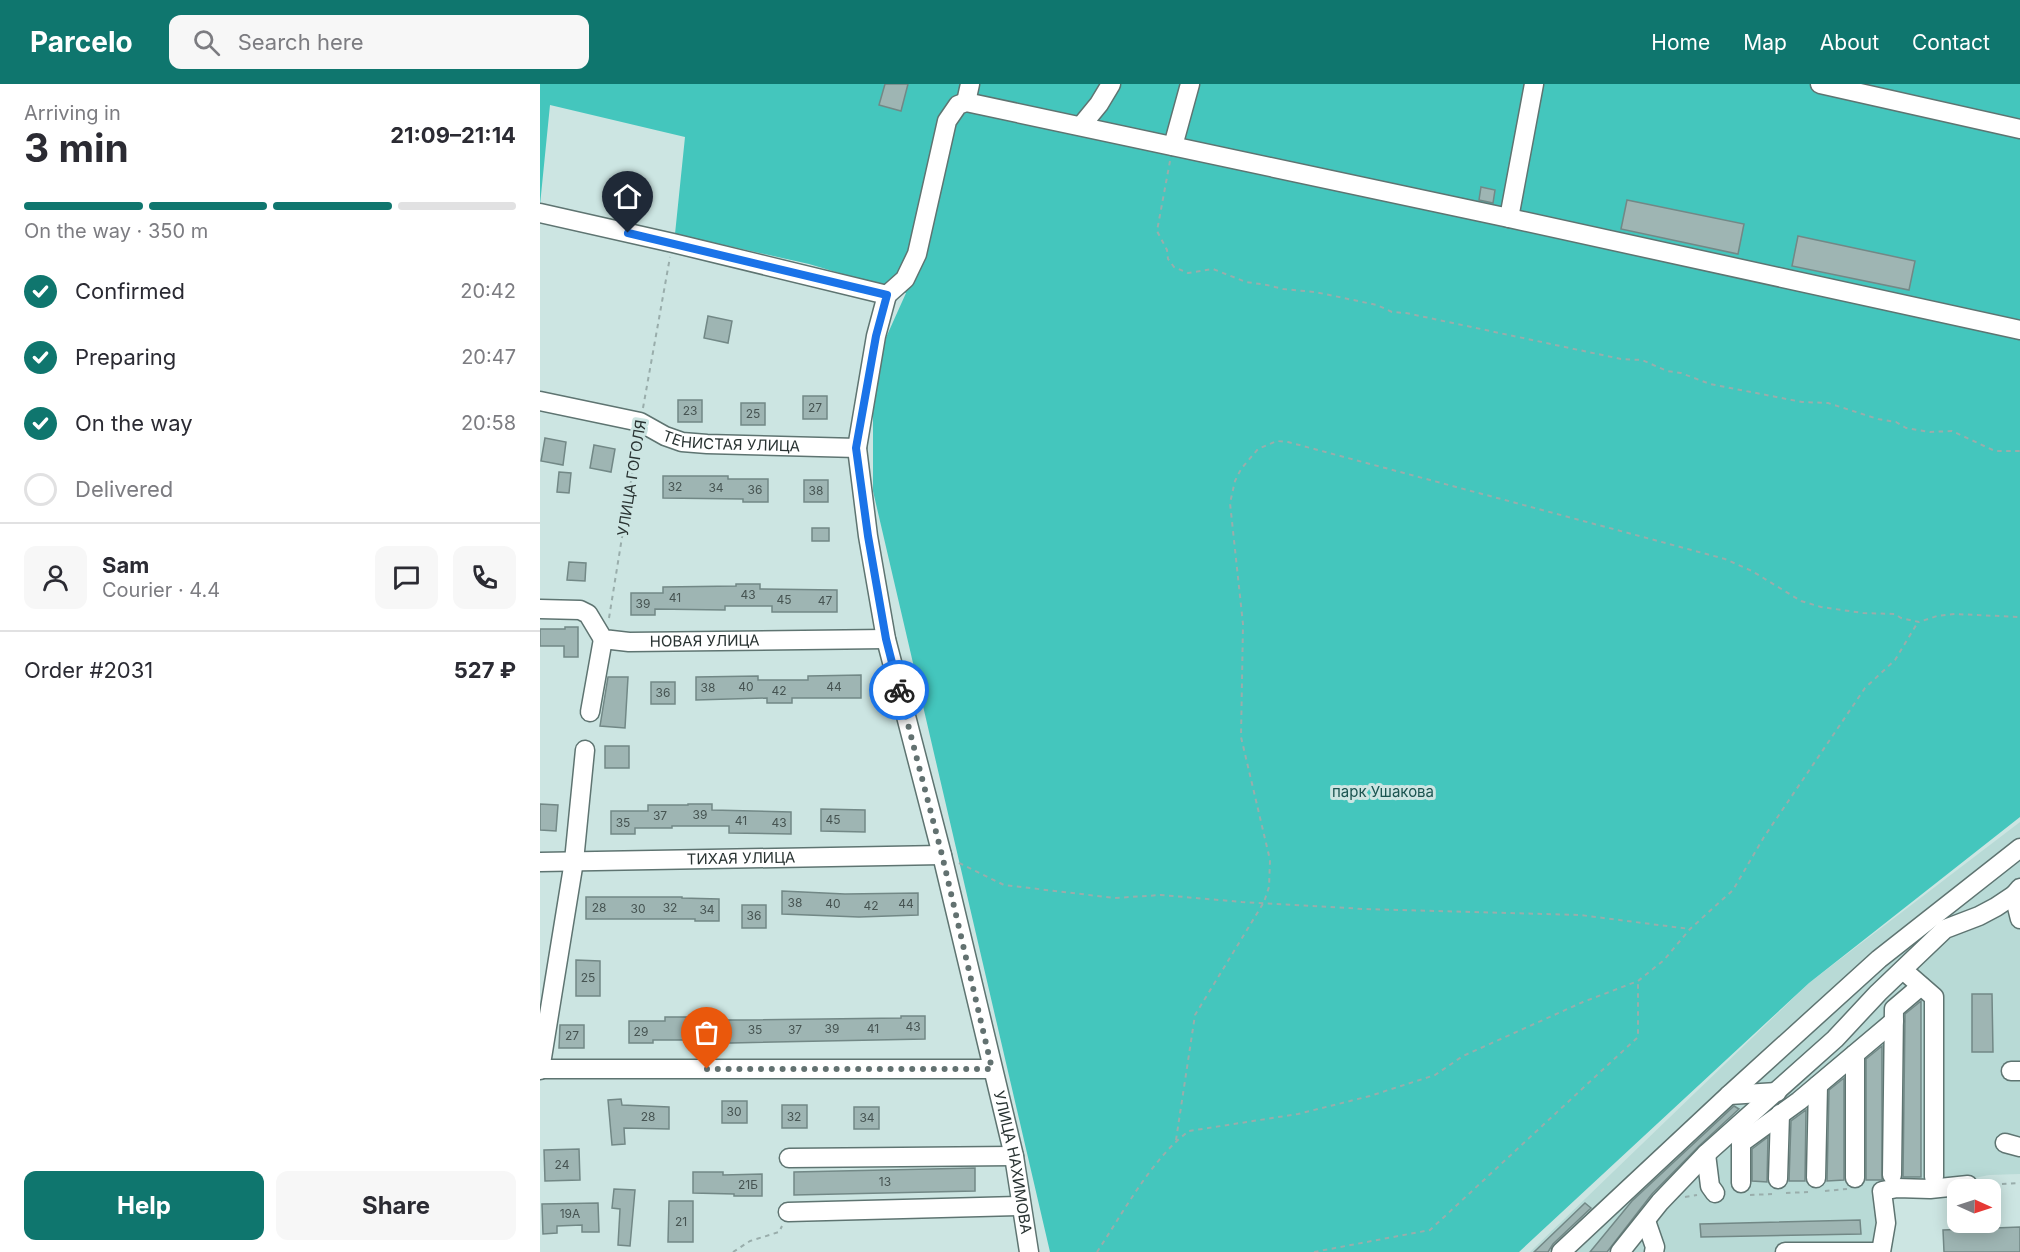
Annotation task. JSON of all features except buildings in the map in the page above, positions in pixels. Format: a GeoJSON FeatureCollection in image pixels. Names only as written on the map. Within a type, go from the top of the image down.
{"type":"FeatureCollection","features":[{"type":"Feature","properties":{"kind":"street"},"geometry":{"type":"LineString","coordinates":[[1081,126],[1099,104],[1111,84]]}},
{"type":"Feature","properties":{"kind":"street"},"geometry":{"type":"LineString","coordinates":[[1173,146],[1190,84]]}},
{"type":"Feature","properties":{"kind":"street"},"geometry":{"type":"LineString","coordinates":[[1509,218],[1534,84]]}},
{"type":"Feature","properties":{"kind":"street"},"geometry":{"type":"LineString","coordinates":[[1820,84],[2020,129]]}},
{"type":"Feature","properties":{"kind":"street"},"geometry":{"type":"LineString","coordinates":[[540,213],[887,295],[905,279],[917,254],[947,121],[968,93],[1081,126],[2020,330]]}},
{"type":"Feature","properties":{"kind":"street","name":"УЛИЦА НАХИМОВА"},"geometry":{"type":"LineString","coordinates":[[887,295],[876,336],[856,448],[868,536],[886,639],[942,855],[1014,1156],[1029,1252]]}},
{"type":"Feature","properties":{"kind":"street","name":"ТЕНИСТАЯ УЛИЦА"},"geometry":{"type":"LineString","coordinates":[[540,401],[640,422],[665,436],[698,444],[856,448]]}},
{"type":"Feature","properties":{"kind":"street"},"geometry":{"type":"LineString","coordinates":[[540,609],[580,610],[588,614],[603,639],[590,712]]}},
{"type":"Feature","properties":{"kind":"street","name":"НОВАЯ УЛИЦА"},"geometry":{"type":"LineString","coordinates":[[603,639],[629,642],[886,639]]}},
{"type":"Feature","properties":{"kind":"street"},"geometry":{"type":"LineString","coordinates":[[585,750],[574,861],[540,1069],[992,1069]]}},
{"type":"Feature","properties":{"kind":"street"},"geometry":{"type":"LineString","coordinates":[[1561,1252],[1729,1095],[1880,959],[2020,848]]}},
{"type":"Feature","properties":{"kind":"street","name":"ТИХАЯ УЛИЦА"},"geometry":{"type":"LineString","coordinates":[[540,862],[942,855]]}},
{"type":"Feature","properties":{"kind":"street"},"geometry":{"type":"LineString","coordinates":[[1620,1252],[1660,1202],[1706,1154],[1835,1039],[1878,993],[1945,929],[1979,916],[2017,891],[2020,919]]}},
{"type":"Feature","properties":{"kind":"street"},"geometry":{"type":"LineString","coordinates":[[1903,970],[1934,997],[1935,1177]]}},
{"type":"Feature","properties":{"kind":"street"},"geometry":{"type":"LineString","coordinates":[[1892,1175],[1894,1010],[1921,986]]}},
{"type":"Feature","properties":{"kind":"street"},"geometry":{"type":"LineString","coordinates":[[1847,989],[1878,993]]}},
{"type":"Feature","properties":{"kind":"street"},"geometry":{"type":"LineString","coordinates":[[1741,1183],[1741,1143],[1818,1084],[1894,1021]]}},
{"type":"Feature","properties":{"kind":"street"},"geometry":{"type":"LineString","coordinates":[[1798,1034],[1835,1039]]}},
{"type":"Feature","properties":{"kind":"street"},"geometry":{"type":"LineString","coordinates":[[1855,1053],[1855,1178]]}},
{"type":"Feature","properties":{"kind":"street"},"geometry":{"type":"LineString","coordinates":[[1816,1178],[1818,1084]]}},
{"type":"Feature","properties":{"kind":"street"},"geometry":{"type":"LineString","coordinates":[[1729,1095],[1777,1092]]}},
{"type":"Feature","properties":{"kind":"street"},"geometry":{"type":"LineString","coordinates":[[1778,1179],[1780,1114]]}},
{"type":"Feature","properties":{"kind":"street"},"geometry":{"type":"LineString","coordinates":[[1706,1154],[1710,1186],[1714,1192]]}},
{"type":"Feature","properties":{"kind":"street"},"geometry":{"type":"LineString","coordinates":[[789,1158],[1014,1156]]}},
{"type":"Feature","properties":{"kind":"street"},"geometry":{"type":"LineString","coordinates":[[1881,1252],[1886,1223],[1882,1191],[1897,1188],[1947,1187]]}},
{"type":"Feature","properties":{"kind":"street"},"geometry":{"type":"LineString","coordinates":[[788,1212],[1021,1206]]}},
{"type":"Feature","properties":{"kind":"street"},"geometry":{"type":"LineString","coordinates":[[1646,1221],[1655,1247],[1654,1252]]}},
{"type":"Feature","properties":{"kind":"street"},"geometry":{"type":"LineString","coordinates":[[1785,1252],[1874,1252]]}},
{"type":"Feature","properties":{"kind":"path"},"geometry":{"type":"LineString","coordinates":[[1173,146],[1157,231],[1167,250],[1168,259],[1174,267],[1188,273],[1213,269],[1246,282],[1282,290],[1316,292],[1377,305],[1392,312],[1406,313],[1517,338],[1538,340],[1569,349],[1620,359],[1642,360],[1667,371],[1681,373],[1710,384],[1802,402],[1828,403],[1878,419],[1896,422],[1906,428],[1930,432],[1952,431],[1995,451],[2020,451]]}},
{"type":"Feature","properties":{"kind":"path","name":"УЛИЦА ГОГОЛЯ"},"geometry":{"type":"LineString","coordinates":[[603,639],[612,606],[640,422],[673,243]]}},
{"type":"Feature","properties":{"kind":"path"},"geometry":{"type":"LineString","coordinates":[[1176,1140],[1195,1015],[1264,902],[1269,887],[1270,860],[1241,737],[1243,624],[1230,502],[1235,481],[1241,469],[1258,449],[1277,441],[1288,442],[1716,556],[1752,571],[1801,601],[1821,607],[1863,613],[1895,614],[1901,618],[1918,622],[1937,616],[1955,614],[2020,616]]}},
{"type":"Feature","properties":{"kind":"path"},"geometry":{"type":"LineString","coordinates":[[1097,1252],[1158,1161],[1176,1140],[1189,1131],[1298,1114],[1370,1096],[1435,1075],[1463,1056],[1583,1002],[1638,981],[1664,960],[1690,929],[1733,890],[1764,837],[1865,688],[1895,660],[1918,622]]}},
{"type":"Feature","properties":{"kind":"path"},"geometry":{"type":"LineString","coordinates":[[942,855],[1004,885],[1115,898],[1161,895],[1364,909],[1580,915],[1690,929]]}},
{"type":"Feature","properties":{"kind":"path"},"geometry":{"type":"LineString","coordinates":[[1314,1252],[1430,1230],[1638,1037],[1638,981]]}},
{"type":"Feature","properties":{"kind":"path"},"geometry":{"type":"LineString","coordinates":[[2001,1184],[2020,1183]]}},
{"type":"Feature","properties":{"kind":"path"},"geometry":{"type":"LineString","coordinates":[[733,1252],[750,1241],[779,1232],[788,1212]]}},
{"type":"Feature","properties":{"kind":"shaded area"},"geometry":{"type":"Polygon","coordinates":[[[2020,822],[2020,1174],[1947,1179],[1947,1184],[1893,1195],[1892,1252],[1530,1252],[1809,983],[2020,822]]]}},
{"type":"Feature","properties":{"kind":"green space","name":"парк Ушакова"},"geometry":{"type":"Polygon","coordinates":[[[540,84],[2020,84],[2020,817],[1809,983],[1519,1252],[1050,1252],[873,491],[873,413],[884,342],[906,293],[809,264],[675,234],[685,137],[550,105],[540,205],[540,84]]]}},
{"type":"Feature","properties":{"kind":"way so far"},"geometry":{"type":"LineString","coordinates":[[707,1069],[992,1069],[942,855],[899,690]]}},
{"type":"Feature","properties":{"kind":"route"},"geometry":{"type":"LineString","coordinates":[[628,233],[887,295],[876,336],[856,448],[886,639],[899,690]]}}]}
